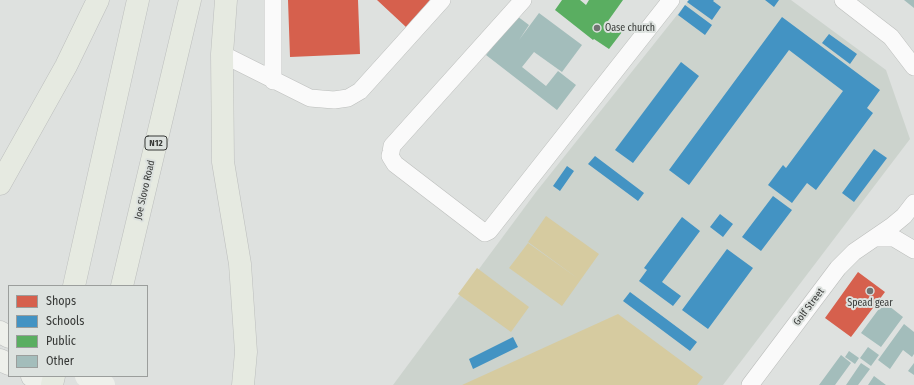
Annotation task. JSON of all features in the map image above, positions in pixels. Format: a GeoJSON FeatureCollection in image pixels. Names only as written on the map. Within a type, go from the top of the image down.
{"type":"FeatureCollection","features":[{"type":"Feature","properties":{"kind":"highway"},"geometry":{"type":"LineString","coordinates":[[0,184],[66,66],[98,0]]}},
{"type":"Feature","properties":{"kind":"highway"},"geometry":{"type":"LineString","coordinates":[[74,285],[138,0]]}},
{"type":"Feature","properties":{"kind":"highway","name":"Joe Slovo Road"},"geometry":{"type":"LineString","coordinates":[[122,285],[190,0]]}},
{"type":"Feature","properties":{"kind":"highway"},"geometry":{"type":"LineString","coordinates":[[226,0],[222,54],[223,162],[240,264],[246,352],[243,385]]}},
{"type":"Feature","properties":{"kind":"main road"},"geometry":{"type":"LineString","coordinates":[[34,377],[50,385]]}},
{"type":"Feature","properties":{"kind":"main road"},"geometry":{"type":"LineString","coordinates":[[88,377],[104,385]]}},
{"type":"Feature","properties":{"kind":"street"},"geometry":{"type":"LineString","coordinates":[[272,81],[273,0]]}},
{"type":"Feature","properties":{"kind":"street"},"geometry":{"type":"LineString","coordinates":[[222,54],[272,81],[310,98],[334,100],[348,98],[360,91],[442,0]]}},
{"type":"Feature","properties":{"kind":"street"},"geometry":{"type":"LineString","coordinates":[[523,0],[392,146],[390,156],[395,164],[483,233],[489,231],[671,0]]}},
{"type":"Feature","properties":{"kind":"street"},"geometry":{"type":"LineString","coordinates":[[843,0],[891,37],[914,67]]}},
{"type":"Feature","properties":{"kind":"street","name":"Golf Street"},"geometry":{"type":"LineString","coordinates":[[750,385],[838,268],[854,252],[876,238],[904,216],[914,203]]}},
{"type":"Feature","properties":{"kind":"street"},"geometry":{"type":"LineString","coordinates":[[876,238],[894,238],[914,250]]}},
{"type":"Feature","properties":{"kind":"shaded area"},"geometry":{"type":"Polygon","coordinates":[[[689,0],[791,0],[886,70],[910,139],[723,385],[393,385],[536,192],[689,0]]]}},
{"type":"Feature","properties":{"kind":"shaded area"},"geometry":{"type":"Polygon","coordinates":[[[546,216],[599,254],[562,306],[509,268],[528,243],[580,280],[528,242],[546,216]]]}},
{"type":"Feature","properties":{"kind":"shaded area"},"geometry":{"type":"Polygon","coordinates":[[[477,268],[529,307],[511,332],[458,294],[477,268]]]}},
{"type":"Feature","properties":{"kind":"shaded area"},"geometry":{"type":"Polygon","coordinates":[[[618,314],[703,377],[697,385],[462,385],[618,314]]]}},
{"type":"Feature","properties":{"kind":"building: Shops"},"geometry":{"type":"Polygon","coordinates":[[[288,0],[358,0],[360,54],[290,57],[288,0]]]}},
{"type":"Feature","properties":{"kind":"building: Shops"},"geometry":{"type":"Polygon","coordinates":[[[377,0],[430,0],[406,27],[377,0]]]}},
{"type":"Feature","properties":{"kind":"building: Shops"},"geometry":{"type":"Polygon","coordinates":[[[858,272],[885,292],[851,337],[825,318],[858,272]]]}},
{"type":"Feature","properties":{"kind":"building: Schools"},"geometry":{"type":"Polygon","coordinates":[[[689,0],[714,0],[713,1],[721,7],[712,20],[687,2],[689,0]]]}},
{"type":"Feature","properties":{"kind":"building: Schools"},"geometry":{"type":"Polygon","coordinates":[[[765,0],[779,0],[774,7],[765,0]]]}},
{"type":"Feature","properties":{"kind":"building: Schools"},"geometry":{"type":"Polygon","coordinates":[[[685,5],[712,25],[705,35],[678,15],[685,5]]]}},
{"type":"Feature","properties":{"kind":"building: Schools"},"geometry":{"type":"Polygon","coordinates":[[[782,17],[880,90],[867,108],[873,113],[816,190],[807,183],[792,203],[768,185],[783,165],[786,168],[843,91],[789,50],[689,185],[669,170],[782,17]]]}},
{"type":"Feature","properties":{"kind":"building: Schools"},"geometry":{"type":"Polygon","coordinates":[[[829,34],[857,54],[850,64],[822,43],[829,34]]]}},
{"type":"Feature","properties":{"kind":"building: Schools"},"geometry":{"type":"Polygon","coordinates":[[[681,62],[699,76],[633,163],[615,150],[681,62]]]}},
{"type":"Feature","properties":{"kind":"building: Schools"},"geometry":{"type":"Polygon","coordinates":[[[874,149],[887,158],[854,202],[842,193],[874,149]]]}},
{"type":"Feature","properties":{"kind":"building: Schools"},"geometry":{"type":"Polygon","coordinates":[[[595,156],[644,193],[638,201],[588,164],[595,156]]]}},
{"type":"Feature","properties":{"kind":"building: Schools"},"geometry":{"type":"Polygon","coordinates":[[[567,166],[574,171],[560,191],[553,186],[567,166]]]}},
{"type":"Feature","properties":{"kind":"building: Schools"},"geometry":{"type":"Polygon","coordinates":[[[773,196],[792,210],[761,251],[742,237],[773,196]]]}},
{"type":"Feature","properties":{"kind":"building: Schools"},"geometry":{"type":"Polygon","coordinates":[[[720,214],[733,224],[723,237],[710,227],[720,214]]]}},
{"type":"Feature","properties":{"kind":"building: Schools"},"geometry":{"type":"Polygon","coordinates":[[[682,217],[700,231],[662,282],[681,296],[673,306],[639,281],[647,270],[644,268],[682,217]]]}},
{"type":"Feature","properties":{"kind":"building: Schools"},"geometry":{"type":"Polygon","coordinates":[[[727,249],[753,268],[708,329],[682,310],[727,249]]]}},
{"type":"Feature","properties":{"kind":"building: Schools"},"geometry":{"type":"Polygon","coordinates":[[[630,292],[697,342],[690,351],[623,301],[630,292]]]}},
{"type":"Feature","properties":{"kind":"building: Schools"},"geometry":{"type":"Polygon","coordinates":[[[513,337],[518,347],[473,369],[469,359],[513,337]]]}},
{"type":"Feature","properties":{"kind":"building: Public","name":"Oase church"},"geometry":{"type":"Polygon","coordinates":[[[562,0],[580,0],[586,5],[589,0],[623,0],[608,21],[622,32],[609,49],[594,39],[593,40],[555,10],[562,0]]]}},
{"type":"Feature","properties":{"kind":"building: Other"},"geometry":{"type":"Polygon","coordinates":[[[904,0],[914,0],[914,8],[904,0]]]}},
{"type":"Feature","properties":{"kind":"building: Other"},"geometry":{"type":"Polygon","coordinates":[[[539,13],[582,45],[562,72],[534,52],[522,67],[546,86],[558,71],[576,85],[557,110],[486,55],[517,16],[529,25],[519,40],[539,13]]]}},
{"type":"Feature","properties":{"kind":"building: Other"},"geometry":{"type":"Polygon","coordinates":[[[884,302],[903,317],[881,347],[861,333],[884,302]]]}},
{"type":"Feature","properties":{"kind":"building: Other"},"geometry":{"type":"Polygon","coordinates":[[[904,324],[914,332],[914,354],[912,357],[903,350],[890,369],[878,360],[904,324]]]}},
{"type":"Feature","properties":{"kind":"building: Other"},"geometry":{"type":"Polygon","coordinates":[[[868,347],[879,355],[871,366],[860,358],[868,347]]]}},
{"type":"Feature","properties":{"kind":"building: Other"},"geometry":{"type":"Polygon","coordinates":[[[849,351],[859,358],[855,364],[845,357],[849,351]]]}},
{"type":"Feature","properties":{"kind":"building: Other"},"geometry":{"type":"Polygon","coordinates":[[[841,355],[851,363],[835,385],[819,385],[841,355]]]}},
{"type":"Feature","properties":{"kind":"building: Other"},"geometry":{"type":"Polygon","coordinates":[[[861,363],[870,369],[858,385],[846,385],[861,363]]]}},
{"type":"Feature","properties":{"kind":"building: Other"},"geometry":{"type":"Polygon","coordinates":[[[914,363],[914,375],[908,371],[914,363]]]}},
{"type":"Feature","properties":{"kind":"building: Other"},"geometry":{"type":"Polygon","coordinates":[[[874,376],[886,385],[868,385],[874,376]]]}},
{"type":"Feature","properties":{"kind":"place","name":"Oase church"},"geometry":{"type":"Point","coordinates":[597,28]}},
{"type":"Feature","properties":{"kind":"place","name":"Spead gear"},"geometry":{"type":"Point","coordinates":[870,291]}}]}
